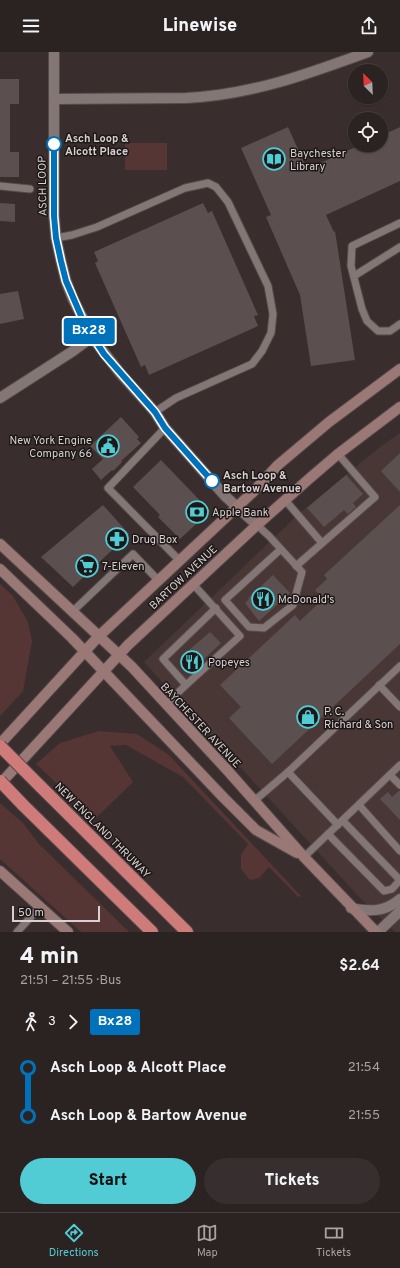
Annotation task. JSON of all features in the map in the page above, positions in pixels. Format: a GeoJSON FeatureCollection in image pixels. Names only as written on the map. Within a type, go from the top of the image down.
{"type":"FeatureCollection","features":[{"type":"Feature","properties":{"kind":"highway","name":"NEW ENGLAND THRUWAY"},"geometry":{"type":"LineString","coordinates":[[0,745],[187,932]]}},
{"type":"Feature","properties":{"kind":"highway"},"geometry":{"type":"LineString","coordinates":[[0,782],[152,932]]}},
{"type":"Feature","properties":{"kind":"main road","name":"BARTOW AVENUE"},"geometry":{"type":"LineString","coordinates":[[0,745],[98,637],[253,492],[278,465],[304,442],[400,370]]}},
{"type":"Feature","properties":{"kind":"main road","name":"BARTOW AVENUE"},"geometry":{"type":"LineString","coordinates":[[0,782],[119,655],[193,584],[257,525],[338,454],[400,407]]}},
{"type":"Feature","properties":{"kind":"main road","name":"BAYCHESTER AVENUE"},"geometry":{"type":"LineString","coordinates":[[0,544],[119,655],[166,704],[351,908],[377,932]]}},
{"type":"Feature","properties":{"kind":"main road"},"geometry":{"type":"LineString","coordinates":[[0,570],[85,651],[256,830],[304,857]]}},
{"type":"Feature","properties":{"kind":"main road"},"geometry":{"type":"LineString","coordinates":[[0,871],[68,932]]}},
{"type":"Feature","properties":{"kind":"street","name":"ASCH LOOP"},"geometry":{"type":"LineString","coordinates":[[54,52],[54,216],[56,238],[61,261],[66,281],[76,305],[92,337],[120,373],[155,412],[165,428],[236,507],[257,525]]}},
{"type":"Feature","properties":{"kind":"street"},"geometry":{"type":"LineString","coordinates":[[54,99],[205,98],[238,93],[279,83],[368,52]]}},
{"type":"Feature","properties":{"kind":"street"},"geometry":{"type":"LineString","coordinates":[[0,398],[92,337]]}},
{"type":"Feature","properties":{"kind":"street"},"geometry":{"type":"LineString","coordinates":[[351,908],[368,911],[381,910],[400,899]]}},
{"type":"Feature","properties":{"kind":"street"},"geometry":{"type":"LineString","coordinates":[[377,932],[400,911]]}},
{"type":"Feature","properties":{"kind":"lane"},"geometry":{"type":"LineString","coordinates":[[56,238],[72,235],[97,227],[185,188],[208,183],[216,187],[228,202],[268,286],[273,314],[271,333],[262,351],[252,364],[176,398],[155,412]]}},
{"type":"Feature","properties":{"kind":"lane"},"geometry":{"type":"LineString","coordinates":[[0,186],[30,189]]}},
{"type":"Feature","properties":{"kind":"lane"},"geometry":{"type":"LineString","coordinates":[[400,223],[352,246],[351,266],[362,310],[367,321],[378,331],[390,331],[400,324]]}},
{"type":"Feature","properties":{"kind":"lane"},"geometry":{"type":"LineString","coordinates":[[354,276],[400,247]]}},
{"type":"Feature","properties":{"kind":"lane"},"geometry":{"type":"LineString","coordinates":[[165,428],[108,488],[179,560]]}},
{"type":"Feature","properties":{"kind":"lane"},"geometry":{"type":"LineString","coordinates":[[296,566],[375,497],[338,454]]}},
{"type":"Feature","properties":{"kind":"lane"},"geometry":{"type":"LineString","coordinates":[[285,500],[322,543]]}},
{"type":"Feature","properties":{"kind":"lane"},"geometry":{"type":"LineString","coordinates":[[257,525],[281,549],[302,572],[292,605],[264,628],[249,627],[226,600],[281,549]]}},
{"type":"Feature","properties":{"kind":"lane"},"geometry":{"type":"LineString","coordinates":[[72,612],[133,554],[158,580]]}},
{"type":"Feature","properties":{"kind":"lane"},"geometry":{"type":"LineString","coordinates":[[166,704],[240,636],[193,584]]}},
{"type":"Feature","properties":{"kind":"lane"},"geometry":{"type":"LineString","coordinates":[[186,685],[164,659],[216,608]]}},
{"type":"Feature","properties":{"kind":"lane"},"geometry":{"type":"LineString","coordinates":[[254,801],[288,772],[400,666]]}},
{"type":"Feature","properties":{"kind":"lane"},"geometry":{"type":"LineString","coordinates":[[380,685],[400,707]]}},
{"type":"Feature","properties":{"kind":"lane"},"geometry":{"type":"LineString","coordinates":[[304,857],[400,765]]}},
{"type":"Feature","properties":{"kind":"lane"},"geometry":{"type":"LineString","coordinates":[[288,772],[400,880],[392,889],[384,891],[328,834]]}},
{"type":"Feature","properties":{"kind":"lane"},"geometry":{"type":"LineString","coordinates":[[390,775],[400,785]]}},
{"type":"Feature","properties":{"kind":"lane"},"geometry":{"type":"LineString","coordinates":[[359,805],[400,851]]}},
{"type":"Feature","properties":{"kind":"lane"},"geometry":{"type":"LineString","coordinates":[[17,932],[40,907]]}},
{"type":"Feature","properties":{"kind":"shaded area"},"geometry":{"type":"Polygon","coordinates":[[[125,143],[167,143],[167,170],[125,170],[125,143]]]}},
{"type":"Feature","properties":{"kind":"shaded area"},"geometry":{"type":"Polygon","coordinates":[[[400,433],[400,932],[395,932],[361,899],[144,662],[302,511],[380,447],[400,433]]]}},
{"type":"Feature","properties":{"kind":"shaded area"},"geometry":{"type":"Polygon","coordinates":[[[0,584],[13,596],[28,622],[32,641],[23,691],[0,716],[0,584]]]}},
{"type":"Feature","properties":{"kind":"shaded area"},"geometry":{"type":"Polygon","coordinates":[[[99,731],[137,734],[169,755],[301,896],[298,897],[269,867],[259,878],[250,880],[241,869],[241,855],[248,844],[183,777],[126,745],[110,746],[133,782],[95,819],[36,764],[60,743],[99,731]]]}},
{"type":"Feature","properties":{"kind":"shaded area"},"geometry":{"type":"Polygon","coordinates":[[[0,803],[23,823],[39,844],[129,932],[81,932],[0,859],[0,803]]]}},
{"type":"Feature","properties":{"kind":"building"},"geometry":{"type":"Polygon","coordinates":[[[0,79],[19,79],[19,104],[10,104],[10,152],[19,152],[19,177],[0,177],[0,79]]]}},
{"type":"Feature","properties":{"kind":"building"},"geometry":{"type":"Polygon","coordinates":[[[288,127],[307,169],[348,150],[348,152],[388,152],[388,133],[400,127],[400,181],[326,215],[334,232],[335,231],[355,360],[311,366],[300,295],[266,217],[271,215],[241,148],[288,127]]]}},
{"type":"Feature","properties":{"kind":"building"},"geometry":{"type":"Polygon","coordinates":[[[0,203],[15,204],[15,222],[0,221],[0,203]]]}},
{"type":"Feature","properties":{"kind":"building"},"geometry":{"type":"Polygon","coordinates":[[[203,203],[208,213],[212,211],[258,315],[254,316],[258,326],[149,375],[145,365],[141,367],[95,263],[98,261],[94,252],[203,203]]]}},
{"type":"Feature","properties":{"kind":"building"},"geometry":{"type":"Polygon","coordinates":[[[18,291],[24,319],[0,324],[0,294],[18,291]]]}},
{"type":"Feature","properties":{"kind":"building"},"geometry":{"type":"Polygon","coordinates":[[[121,417],[139,437],[137,439],[141,443],[121,461],[122,462],[113,471],[112,470],[101,480],[92,469],[103,459],[90,446],[121,417]]]}},
{"type":"Feature","properties":{"kind":"building"},"geometry":{"type":"Polygon","coordinates":[[[400,453],[400,492],[381,471],[400,453]]]}},
{"type":"Feature","properties":{"kind":"building"},"geometry":{"type":"Polygon","coordinates":[[[161,460],[210,511],[180,539],[158,517],[160,515],[133,487],[161,460]]]}},
{"type":"Feature","properties":{"kind":"building"},"geometry":{"type":"Polygon","coordinates":[[[346,475],[363,494],[353,503],[356,507],[348,514],[344,510],[324,527],[307,508],[346,475]]]}},
{"type":"Feature","properties":{"kind":"building"},"geometry":{"type":"Polygon","coordinates":[[[103,505],[129,534],[73,587],[41,557],[103,505]]]}},
{"type":"Feature","properties":{"kind":"building"},"geometry":{"type":"Polygon","coordinates":[[[400,505],[400,644],[272,764],[229,718],[241,707],[220,685],[295,615],[300,621],[323,599],[315,590],[327,579],[324,575],[400,505]]]}},
{"type":"Feature","properties":{"kind":"building"},"geometry":{"type":"Polygon","coordinates":[[[273,575],[290,593],[259,621],[245,603],[249,599],[248,598],[273,575]]]}},
{"type":"Feature","properties":{"kind":"building"},"geometry":{"type":"Polygon","coordinates":[[[210,632],[221,643],[201,662],[199,661],[188,670],[182,663],[182,660],[189,653],[188,651],[210,632]]]}},
{"type":"Feature","properties":{"kind":"building"},"geometry":{"type":"Polygon","coordinates":[[[400,790],[400,820],[380,799],[388,792],[392,797],[400,790]]]}},
{"type":"Feature","properties":{"kind":"bus line","name":"Bx28"},"geometry":{"type":"LineString","coordinates":[[54,144],[54,216],[56,238],[66,281],[85,325],[104,354],[155,412],[165,428],[212,481]]}},
{"type":"Feature","properties":{"kind":"place","name":"Asch Loop & Alcott Place"},"geometry":{"type":"Point","coordinates":[54,144]}},
{"type":"Feature","properties":{"kind":"place","name":"Baychester Library"},"geometry":{"type":"Point","coordinates":[274,159]}},
{"type":"Feature","properties":{"kind":"place","name":"New York Engine Company 66"},"geometry":{"type":"Point","coordinates":[108,446]}},
{"type":"Feature","properties":{"kind":"place","name":"Asch Loop & Bartow Avenue"},"geometry":{"type":"Point","coordinates":[212,481]}},
{"type":"Feature","properties":{"kind":"place","name":"Apple Bank"},"geometry":{"type":"Point","coordinates":[197,512]}},
{"type":"Feature","properties":{"kind":"place","name":"Drug Box"},"geometry":{"type":"Point","coordinates":[117,539]}},
{"type":"Feature","properties":{"kind":"place","name":"7-Eleven"},"geometry":{"type":"Point","coordinates":[87,566]}},
{"type":"Feature","properties":{"kind":"place","name":"McDonald's"},"geometry":{"type":"Point","coordinates":[263,599]}},
{"type":"Feature","properties":{"kind":"place","name":"Popeyes"},"geometry":{"type":"Point","coordinates":[192,662]}},
{"type":"Feature","properties":{"kind":"place","name":"P. C. Richard & Son"},"geometry":{"type":"Point","coordinates":[308,717]}}]}
